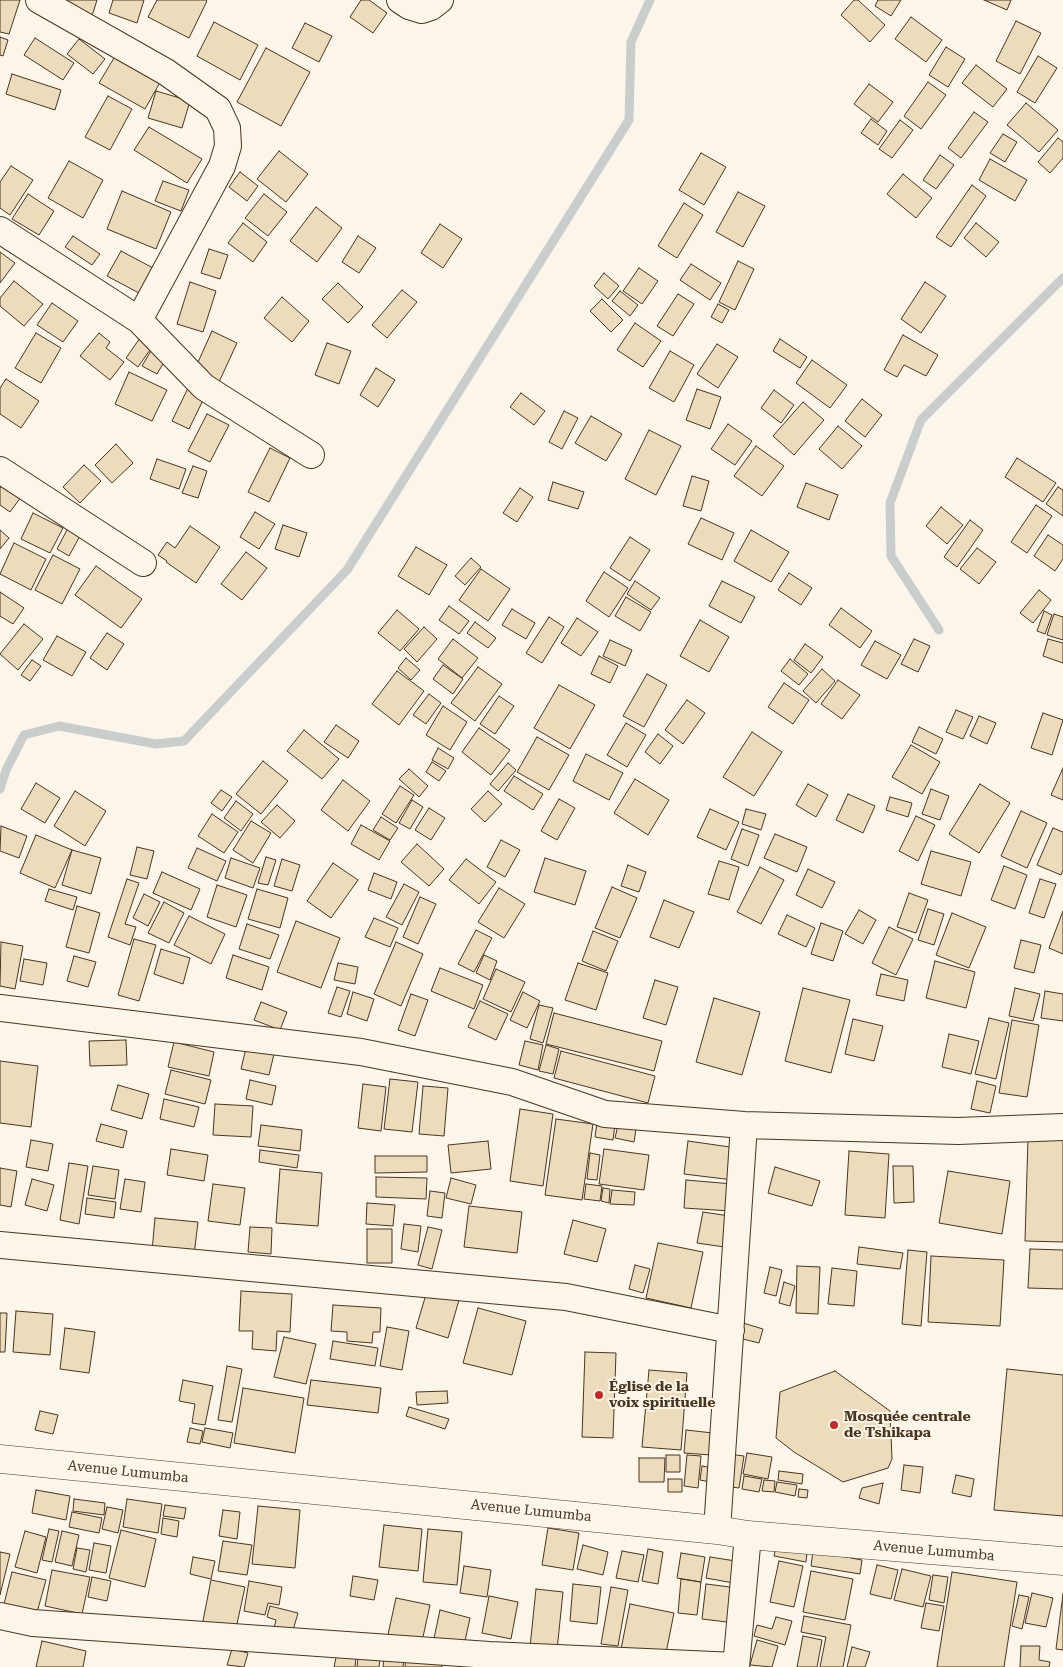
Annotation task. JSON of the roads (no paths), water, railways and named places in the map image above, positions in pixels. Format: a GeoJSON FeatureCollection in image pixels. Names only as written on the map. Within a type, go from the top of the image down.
{"type":"FeatureCollection","features":[{"type":"Feature","properties":{"kind":"main road","name":"Avenue Lumumba"},"geometry":{"type":"LineString","coordinates":[[0,1459],[717,1530],[748,1536],[1063,1561]]}},
{"type":"Feature","properties":{"kind":"street"},"geometry":{"type":"LineString","coordinates":[[38,0],[166,72],[218,109],[227,128],[228,146],[222,166],[139,320]]}},
{"type":"Feature","properties":{"kind":"street"},"geometry":{"type":"LineString","coordinates":[[400,0],[409,6],[422,10],[431,7],[440,0]]}},
{"type":"Feature","properties":{"kind":"street"},"geometry":{"type":"LineString","coordinates":[[0,230],[139,320],[204,387],[311,455]]}},
{"type":"Feature","properties":{"kind":"street"},"geometry":{"type":"LineString","coordinates":[[0,470],[143,563]]}},
{"type":"Feature","properties":{"kind":"street"},"geometry":{"type":"LineString","coordinates":[[0,1008],[361,1052],[512,1082],[605,1114],[744,1125],[958,1131],[1063,1127]]}},
{"type":"Feature","properties":{"kind":"street"},"geometry":{"type":"LineString","coordinates":[[717,1530],[744,1125]]}},
{"type":"Feature","properties":{"kind":"street"},"geometry":{"type":"LineString","coordinates":[[0,1245],[566,1297],[731,1330]]}},
{"type":"Feature","properties":{"kind":"street"},"geometry":{"type":"LineString","coordinates":[[0,1616],[33,1623],[488,1661],[736,1667],[748,1536]]}},
{"type":"Feature","properties":{"kind":"waterway"},"geometry":{"type":"LineString","coordinates":[[0,789],[6,770],[24,735],[59,726],[156,744],[184,741],[347,570],[629,120],[631,42],[650,0]]}},
{"type":"Feature","properties":{"kind":"waterway"},"geometry":{"type":"LineString","coordinates":[[939,630],[891,556],[890,503],[921,420],[1063,278]]}},
{"type":"Feature","properties":{"kind":"place","name":"Église de la voix spirituelle"},"geometry":{"type":"Point","coordinates":[599,1395]}},
{"type":"Feature","properties":{"kind":"place","name":"Mosquée centrale de Tshikapa"},"geometry":{"type":"Point","coordinates":[834,1425]}}]}
